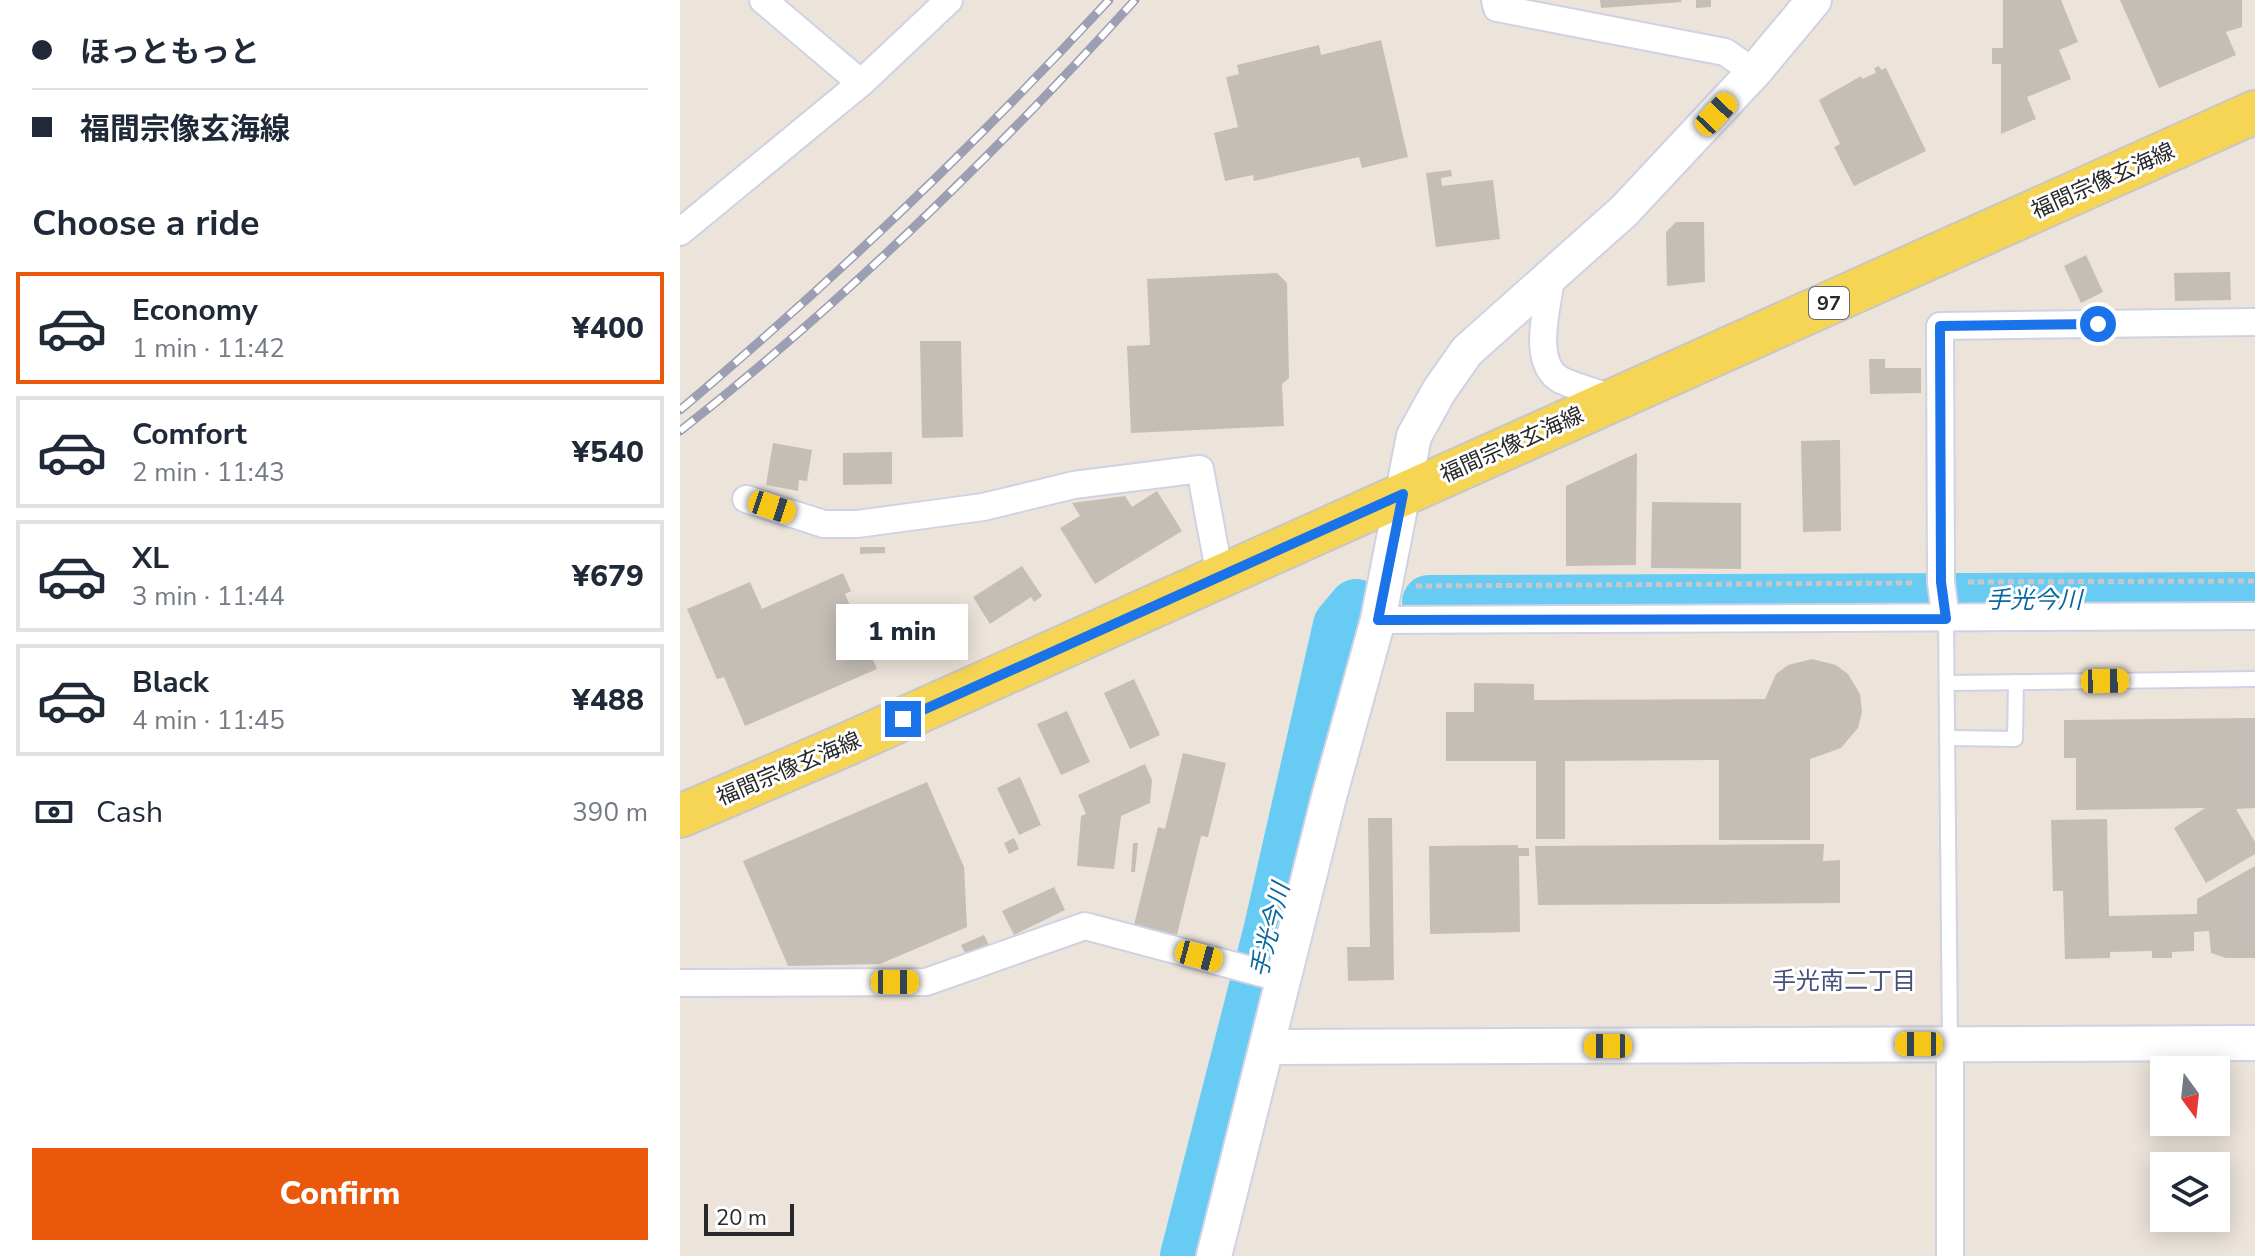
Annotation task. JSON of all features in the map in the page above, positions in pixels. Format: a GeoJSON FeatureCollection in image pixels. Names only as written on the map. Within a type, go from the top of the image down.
{"type":"FeatureCollection","features":[{"type":"Feature","properties":{"kind":"main road","name":"福間宗像玄海線"},"geometry":{"type":"LineString","coordinates":[[680,816],[2255,112]]}},
{"type":"Feature","properties":{"kind":"street"},"geometry":{"type":"LineString","coordinates":[[763,0],[861,83]]}},
{"type":"Feature","properties":{"kind":"street"},"geometry":{"type":"LineString","coordinates":[[680,232],[861,83],[949,0]]}},
{"type":"Feature","properties":{"kind":"street"},"geometry":{"type":"LineString","coordinates":[[1495,0],[1497,8],[1725,52],[1754,72]]}},
{"type":"Feature","properties":{"kind":"street"},"geometry":{"type":"LineString","coordinates":[[1214,1256],[1378,620],[1414,436],[1439,391],[1467,351],[1624,211],[1754,72],[1814,0]]}},
{"type":"Feature","properties":{"kind":"street"},"geometry":{"type":"LineString","coordinates":[[1551,278],[1544,330],[1547,365],[1558,378],[1615,399]]}},
{"type":"Feature","properties":{"kind":"street"},"geometry":{"type":"LineString","coordinates":[[1943,600],[1940,326],[2255,322]]}},
{"type":"Feature","properties":{"kind":"street"},"geometry":{"type":"LineString","coordinates":[[746,499],[824,524],[857,524],[912,514],[983,507],[1074,485],[1200,469],[1220,576]]}},
{"type":"Feature","properties":{"kind":"street"},"geometry":{"type":"LineString","coordinates":[[1378,620],[1943,600],[2255,616]]}},
{"type":"Feature","properties":{"kind":"street"},"geometry":{"type":"LineString","coordinates":[[680,983],[926,982],[1085,926],[1284,979]]}},
{"type":"Feature","properties":{"kind":"street"},"geometry":{"type":"LineString","coordinates":[[1267,1047],[2255,1043]]}},
{"type":"Feature","properties":{"kind":"street"},"geometry":{"type":"LineString","coordinates":[[1950,1044],[1950,1256]]}},
{"type":"Feature","properties":{"kind":"lane"},"geometry":{"type":"LineString","coordinates":[[1943,600],[1949,683],[1950,1044]]}},
{"type":"Feature","properties":{"kind":"lane"},"geometry":{"type":"LineString","coordinates":[[1949,683],[2255,679]]}},
{"type":"Feature","properties":{"kind":"lane"},"geometry":{"type":"LineString","coordinates":[[1949,738],[2015,739],[2016,682]]}},
{"type":"Feature","properties":{"kind":"path"},"geometry":{"type":"LineString","coordinates":[[1385,584],[1578,587],[1943,600],[2255,581]]}},
{"type":"Feature","properties":{"kind":"building"},"geometry":{"type":"Polygon","coordinates":[[[1600,0],[1681,0],[1682,2],[1601,8],[1600,0]]]}},
{"type":"Feature","properties":{"kind":"building"},"geometry":{"type":"Polygon","coordinates":[[[1696,0],[1711,0],[1711,7],[1696,8],[1696,0]]]}},
{"type":"Feature","properties":{"kind":"building"},"geometry":{"type":"Polygon","coordinates":[[[2003,0],[2061,0],[2078,42],[2059,50],[2071,79],[2027,97],[2036,119],[2001,134],[2001,64],[1992,64],[1992,48],[2003,48],[2003,0]]]}},
{"type":"Feature","properties":{"kind":"building"},"geometry":{"type":"Polygon","coordinates":[[[2120,0],[2242,0],[2242,27],[2226,32],[2236,55],[2159,88],[2120,0]]]}},
{"type":"Feature","properties":{"kind":"building"},"geometry":{"type":"Polygon","coordinates":[[[1381,40],[1408,157],[1362,168],[1359,157],[1254,181],[1253,175],[1225,181],[1214,133],[1238,127],[1226,77],[1239,74],[1237,65],[1319,45],[1321,55],[1381,40]]]}},
{"type":"Feature","properties":{"kind":"building"},"geometry":{"type":"Polygon","coordinates":[[[1879,66],[1881,70],[1886,68],[1926,151],[1854,186],[1834,147],[1840,144],[1819,100],[1861,76],[1862,79],[1876,73],[1874,68],[1879,66]]]}},
{"type":"Feature","properties":{"kind":"building"},"geometry":{"type":"Polygon","coordinates":[[[1451,170],[1452,176],[1441,178],[1442,186],[1493,180],[1500,239],[1436,247],[1426,173],[1451,170]]]}},
{"type":"Feature","properties":{"kind":"building"},"geometry":{"type":"Polygon","coordinates":[[[1676,222],[1704,222],[1705,282],[1667,286],[1666,232],[1676,222]]]}},
{"type":"Feature","properties":{"kind":"building"},"geometry":{"type":"Polygon","coordinates":[[[2086,255],[2103,292],[2081,303],[2064,266],[2086,255]]]}},
{"type":"Feature","properties":{"kind":"building"},"geometry":{"type":"Polygon","coordinates":[[[2230,272],[2231,300],[2175,301],[2174,273],[2230,272]]]}},
{"type":"Feature","properties":{"kind":"building"},"geometry":{"type":"Polygon","coordinates":[[[1277,273],[1287,283],[1289,378],[1282,384],[1284,426],[1131,433],[1127,346],[1150,345],[1147,279],[1277,273]]]}},
{"type":"Feature","properties":{"kind":"building"},"geometry":{"type":"Polygon","coordinates":[[[920,341],[961,341],[963,437],[922,438],[920,341]]]}},
{"type":"Feature","properties":{"kind":"building"},"geometry":{"type":"Polygon","coordinates":[[[1869,359],[1885,359],[1885,368],[1921,368],[1921,393],[1870,394],[1869,359]]]}},
{"type":"Feature","properties":{"kind":"building"},"geometry":{"type":"Polygon","coordinates":[[[1840,440],[1841,531],[1803,532],[1801,441],[1840,440]]]}},
{"type":"Feature","properties":{"kind":"building"},"geometry":{"type":"Polygon","coordinates":[[[773,443],[812,450],[807,481],[799,480],[798,491],[766,485],[773,443]]]}},
{"type":"Feature","properties":{"kind":"building"},"geometry":{"type":"Polygon","coordinates":[[[892,452],[892,484],[843,485],[843,453],[892,452]]]}},
{"type":"Feature","properties":{"kind":"building"},"geometry":{"type":"Polygon","coordinates":[[[1637,453],[1636,565],[1566,566],[1566,486],[1637,453]]]}},
{"type":"Feature","properties":{"kind":"building"},"geometry":{"type":"Polygon","coordinates":[[[1157,491],[1182,531],[1095,584],[1060,528],[1080,516],[1072,503],[1125,496],[1132,507],[1157,491]]]}},
{"type":"Feature","properties":{"kind":"building"},"geometry":{"type":"Polygon","coordinates":[[[1652,502],[1741,503],[1741,569],[1651,568],[1652,502]]]}},
{"type":"Feature","properties":{"kind":"building"},"geometry":{"type":"Polygon","coordinates":[[[860,547],[885,547],[885,553],[860,554],[860,547]]]}},
{"type":"Feature","properties":{"kind":"building"},"geometry":{"type":"Polygon","coordinates":[[[1022,566],[1042,596],[1034,602],[1031,597],[990,624],[973,597],[1022,566]]]}},
{"type":"Feature","properties":{"kind":"building"},"geometry":{"type":"Polygon","coordinates":[[[843,573],[851,591],[845,594],[857,622],[865,619],[874,640],[866,644],[877,669],[745,726],[724,677],[717,679],[687,609],[750,582],[762,609],[843,573]]]}},
{"type":"Feature","properties":{"kind":"building"},"geometry":{"type":"Polygon","coordinates":[[[1812,659],[1836,665],[1848,674],[1860,694],[1862,712],[1858,728],[1841,748],[1810,759],[1810,840],[1719,840],[1719,760],[1565,761],[1565,839],[1536,839],[1536,761],[1446,761],[1446,712],[1474,712],[1474,683],[1534,684],[1534,700],[1765,699],[1776,674],[1788,665],[1812,659]]]}},
{"type":"Feature","properties":{"kind":"building"},"geometry":{"type":"Polygon","coordinates":[[[1134,679],[1160,735],[1130,749],[1104,693],[1134,679]]]}},
{"type":"Feature","properties":{"kind":"building"},"geometry":{"type":"Polygon","coordinates":[[[1067,711],[1090,762],[1061,775],[1037,724],[1067,711]]]}},
{"type":"Feature","properties":{"kind":"building"},"geometry":{"type":"Polygon","coordinates":[[[2255,718],[2255,808],[2236,809],[2255,842],[2255,854],[2206,883],[2174,828],[2205,808],[2076,810],[2076,758],[2064,758],[2064,720],[2255,718]]]}},
{"type":"Feature","properties":{"kind":"building"},"geometry":{"type":"Polygon","coordinates":[[[1183,753],[1226,763],[1208,837],[1201,836],[1177,935],[1134,925],[1158,827],[1165,829],[1183,753]]]}},
{"type":"Feature","properties":{"kind":"building"},"geometry":{"type":"Polygon","coordinates":[[[1145,764],[1152,780],[1150,803],[1121,816],[1114,869],[1077,866],[1081,816],[1086,814],[1078,795],[1145,764]]]}},
{"type":"Feature","properties":{"kind":"building"},"geometry":{"type":"Polygon","coordinates":[[[1020,777],[1041,825],[1019,835],[997,788],[1020,777]]]}},
{"type":"Feature","properties":{"kind":"building"},"geometry":{"type":"Polygon","coordinates":[[[927,782],[964,867],[967,927],[880,964],[788,966],[743,861],[927,782]]]}},
{"type":"Feature","properties":{"kind":"building"},"geometry":{"type":"Polygon","coordinates":[[[1368,818],[1392,818],[1394,980],[1348,981],[1347,947],[1370,947],[1368,818]]]}},
{"type":"Feature","properties":{"kind":"building"},"geometry":{"type":"Polygon","coordinates":[[[2107,819],[2109,916],[2197,914],[2197,899],[2255,866],[2255,958],[2226,958],[2211,953],[2209,931],[2194,932],[2194,951],[2172,952],[2172,958],[2152,958],[2152,951],[2110,952],[2110,958],[2065,959],[2063,891],[2053,891],[2051,820],[2107,819]]]}},
{"type":"Feature","properties":{"kind":"building"},"geometry":{"type":"Polygon","coordinates":[[[1014,838],[1019,849],[1009,854],[1004,843],[1014,838]]]}},
{"type":"Feature","properties":{"kind":"building"},"geometry":{"type":"Polygon","coordinates":[[[1133,843],[1138,843],[1135,872],[1131,872],[1133,843]]]}},
{"type":"Feature","properties":{"kind":"building"},"geometry":{"type":"Polygon","coordinates":[[[1824,844],[1823,861],[1840,860],[1840,903],[1538,905],[1535,846],[1824,844]]]}},
{"type":"Feature","properties":{"kind":"building"},"geometry":{"type":"Polygon","coordinates":[[[1518,845],[1518,848],[1529,848],[1529,856],[1519,856],[1520,932],[1430,934],[1429,846],[1518,845]]]}},
{"type":"Feature","properties":{"kind":"building"},"geometry":{"type":"Polygon","coordinates":[[[1054,887],[1065,910],[1014,935],[1002,911],[1054,887]]]}},
{"type":"Feature","properties":{"kind":"building"},"geometry":{"type":"Polygon","coordinates":[[[984,935],[989,945],[966,955],[961,945],[984,935]]]}},
{"type":"Feature","properties":{"kind":"waterway","name":"手光今川"},"geometry":{"type":"LineString","coordinates":[[1429,602],[2255,599]]}},
{"type":"Feature","properties":{"kind":"waterway","name":"手光今川"},"geometry":{"type":"LineString","coordinates":[[1187,1256],[1270,932],[1340,625],[1356,606]]}},
{"type":"Feature","properties":{"kind":"railway"},"geometry":{"type":"LineString","coordinates":[[680,410],[901,212],[1109,0]]}},
{"type":"Feature","properties":{"kind":"railway"},"geometry":{"type":"LineString","coordinates":[[680,431],[859,279],[973,170],[1135,0]]}},
{"type":"Feature","properties":{"kind":"district","name":"手光南二丁目"},"geometry":{"type":"Point","coordinates":[1844,981]}},
{"type":"Feature","properties":{"kind":"route"},"geometry":{"type":"LineString","coordinates":[[903,719],[1403,494],[1378,620],[1946,619],[1941,582],[1940,326],[2098,324]]}}]}
